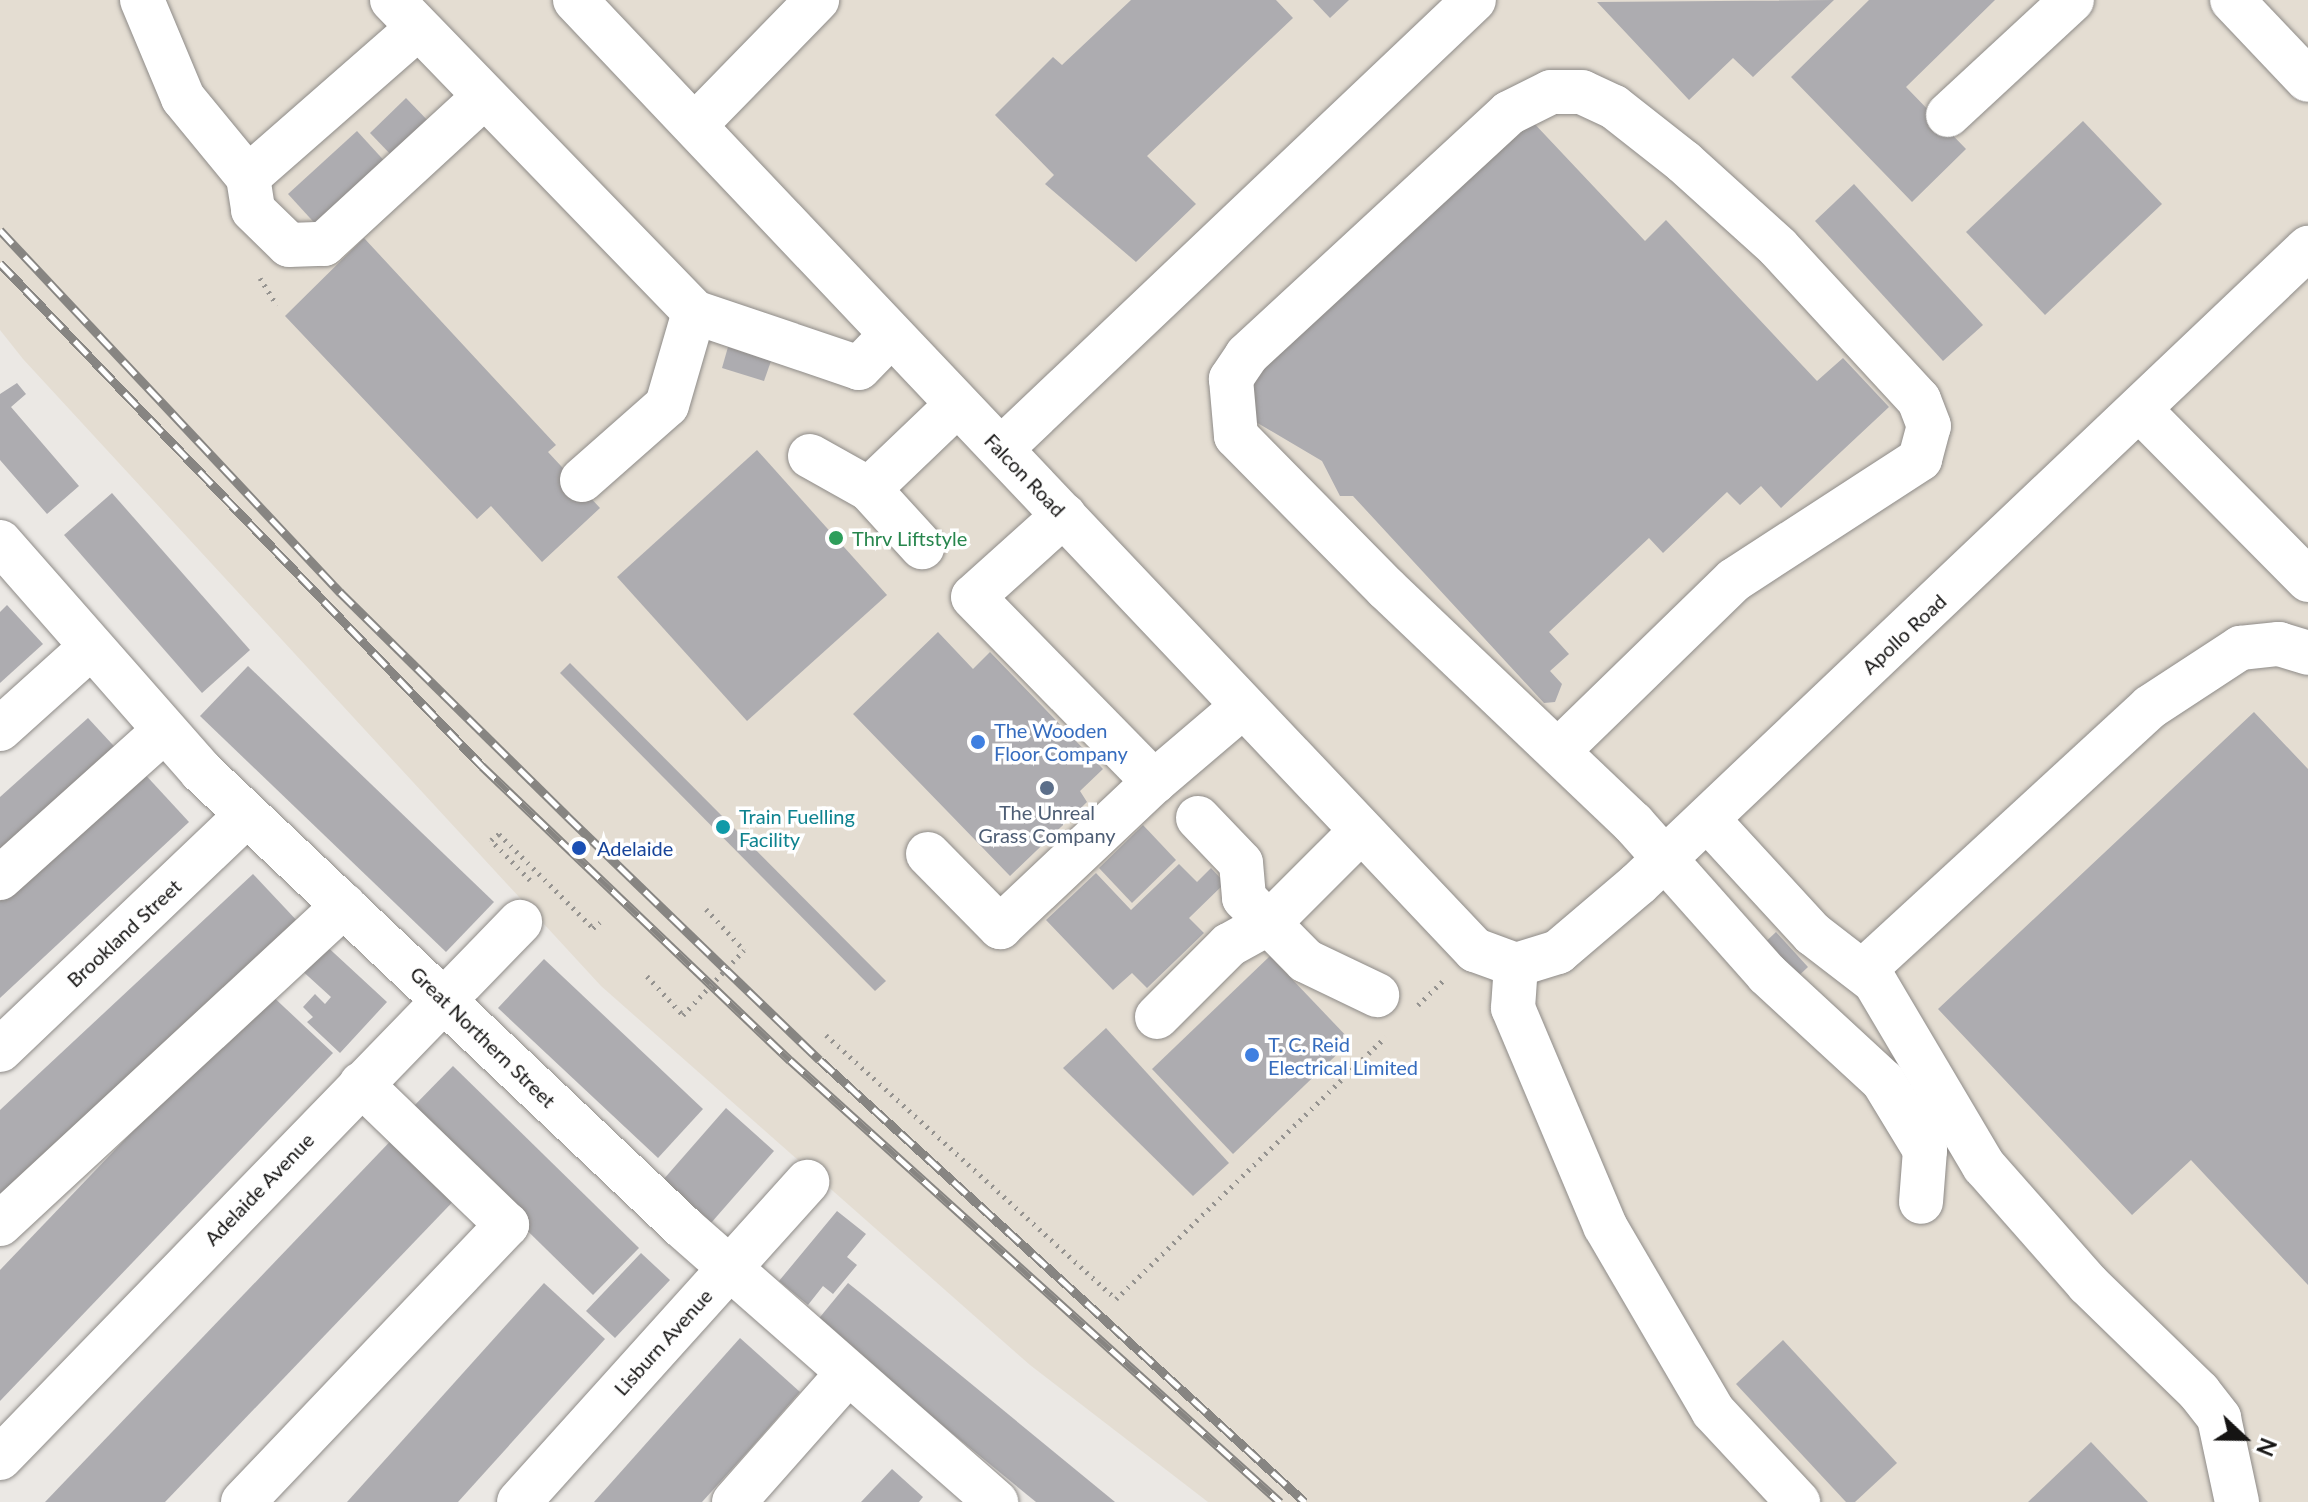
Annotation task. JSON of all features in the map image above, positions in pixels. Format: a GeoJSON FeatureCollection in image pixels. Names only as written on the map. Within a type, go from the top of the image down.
{"type":"FeatureCollection","features":[{"type":"Feature","properties":{"kind":"street"},"geometry":{"type":"LineString","coordinates":[[142,0],[183,98],[248,177],[253,210],[289,245],[324,244],[484,97]]}},
{"type":"Feature","properties":{"kind":"street","name":"Falcon Road"},"geometry":{"type":"LineString","coordinates":[[575,0],[890,336],[1064,515],[1242,707],[1475,950]]}},
{"type":"Feature","properties":{"kind":"street"},"geometry":{"type":"LineString","coordinates":[[1001,449],[1474,0]]}},
{"type":"Feature","properties":{"kind":"street"},"geometry":{"type":"LineString","coordinates":[[1948,115],[2072,0]]}},
{"type":"Feature","properties":{"kind":"street"},"geometry":{"type":"LineString","coordinates":[[2232,0],[2308,80]]}},
{"type":"Feature","properties":{"kind":"street"},"geometry":{"type":"LineString","coordinates":[[695,125],[806,4]]}},
{"type":"Feature","properties":{"kind":"street"},"geometry":{"type":"LineString","coordinates":[[248,177],[405,14],[694,312],[859,368],[890,336]]}},
{"type":"Feature","properties":{"kind":"street"},"geometry":{"type":"LineString","coordinates":[[1558,751],[1734,580],[1920,459],[1929,426],[1919,400],[1778,247],[1684,162],[1614,107],[1582,92],[1551,92],[1509,113],[1247,355],[1231,379],[1229,407],[1236,436],[1666,857],[1767,974],[1883,1081],[1925,1150],[1921,1202]]}},
{"type":"Feature","properties":{"kind":"street","name":"Apollo Road"},"geometry":{"type":"LineString","coordinates":[[1516,965],[1558,952],[1708,820],[2308,248]]}},
{"type":"Feature","properties":{"kind":"street"},"geometry":{"type":"LineString","coordinates":[[582,480],[667,405],[694,312]]}},
{"type":"Feature","properties":{"kind":"street"},"geometry":{"type":"LineString","coordinates":[[869,489],[957,405]]}},
{"type":"Feature","properties":{"kind":"street"},"geometry":{"type":"LineString","coordinates":[[2140,410],[2308,580]]}},
{"type":"Feature","properties":{"kind":"street"},"geometry":{"type":"LineString","coordinates":[[810,456],[869,489],[922,547]]}},
{"type":"Feature","properties":{"kind":"street"},"geometry":{"type":"LineString","coordinates":[[1064,515],[973,597],[1154,782]]}},
{"type":"Feature","properties":{"kind":"street","name":"Great Northern Street"},"geometry":{"type":"LineString","coordinates":[[6,561],[91,647],[164,731],[247,815],[728,1269],[848,1373],[984,1498]]}},
{"type":"Feature","properties":{"kind":"street"},"geometry":{"type":"LineString","coordinates":[[1863,971],[2150,707],[2240,648],[2279,644],[2308,653]]}},
{"type":"Feature","properties":{"kind":"street"},"geometry":{"type":"LineString","coordinates":[[0,729],[91,647]]}},
{"type":"Feature","properties":{"kind":"street"},"geometry":{"type":"LineString","coordinates":[[928,854],[1000,927],[1154,782],[1242,707]]}},
{"type":"Feature","properties":{"kind":"street"},"geometry":{"type":"LineString","coordinates":[[0,878],[164,731]]}},
{"type":"Feature","properties":{"kind":"street","name":"Brookland Street"},"geometry":{"type":"LineString","coordinates":[[0,1050],[247,815]]}},
{"type":"Feature","properties":{"kind":"street"},"geometry":{"type":"LineString","coordinates":[[1198,818],[1241,863],[1244,898],[1306,961],[1394,1012]]}},
{"type":"Feature","properties":{"kind":"street"},"geometry":{"type":"LineString","coordinates":[[1708,820],[1813,934],[1863,971],[1914,1037],[1984,1166],[2219,1418],[2237,1502]]}},
{"type":"Feature","properties":{"kind":"street"},"geometry":{"type":"LineString","coordinates":[[1157,1017],[1229,945],[1269,923],[1361,831]]}},
{"type":"Feature","properties":{"kind":"street"},"geometry":{"type":"LineString","coordinates":[[0,1224],[344,905]]}},
{"type":"Feature","properties":{"kind":"street","name":"Adelaide Avenue"},"geometry":{"type":"LineString","coordinates":[[1,1456],[520,922]]}},
{"type":"Feature","properties":{"kind":"street"},"geometry":{"type":"LineString","coordinates":[[1475,950],[1516,965],[1513,1008],[1605,1226],[1713,1411],[1798,1502]]}},
{"type":"Feature","properties":{"kind":"street"},"geometry":{"type":"LineString","coordinates":[[243,1502],[507,1225],[361,1084]]}},
{"type":"Feature","properties":{"kind":"street","name":"Lisburn Avenue"},"geometry":{"type":"LineString","coordinates":[[519,1502],[807,1182]]}},
{"type":"Feature","properties":{"kind":"street"},"geometry":{"type":"LineString","coordinates":[[734,1502],[848,1373]]}},
{"type":"Feature","properties":{"kind":"path"},"geometry":{"type":"LineString","coordinates":[[647,976],[683,1015],[744,950],[706,909]]}},
{"type":"Feature","properties":{"kind":"path"},"geometry":{"type":"LineString","coordinates":[[593,928],[600,922]]}},
{"type":"Feature","properties":{"kind":"path"},"geometry":{"type":"LineString","coordinates":[[826,1035],[1116,1299],[1276,1143],[1394,1012],[1475,950]]}},
{"type":"Feature","properties":{"kind":"shaded area"},"geometry":{"type":"Polygon","coordinates":[[[0,0],[2308,0],[2308,1502],[1208,1502],[1030,1365],[601,986],[23,359],[0,330],[0,0]]]}},
{"type":"Feature","properties":{"kind":"building"},"geometry":{"type":"Polygon","coordinates":[[[1131,0],[1276,0],[1293,18],[1147,156],[1196,204],[1136,262],[1045,184],[1054,175],[995,115],[1053,57],[1062,65],[1131,0]]]}},
{"type":"Feature","properties":{"kind":"building"},"geometry":{"type":"Polygon","coordinates":[[[1313,0],[1349,0],[1330,18],[1313,0]]]}},
{"type":"Feature","properties":{"kind":"building"},"geometry":{"type":"Polygon","coordinates":[[[1834,0],[1753,77],[1733,58],[1689,100],[1597,2],[1834,0]]]}},
{"type":"Feature","properties":{"kind":"building"},"geometry":{"type":"Polygon","coordinates":[[[1869,0],[1995,0],[1906,87],[1966,149],[1912,202],[1791,77],[1869,0]]]}},
{"type":"Feature","properties":{"kind":"building"},"geometry":{"type":"Polygon","coordinates":[[[406,98],[432,125],[395,159],[370,133],[406,98]]]}},
{"type":"Feature","properties":{"kind":"building"},"geometry":{"type":"Polygon","coordinates":[[[1530,119],[1645,241],[1666,220],[1817,381],[1843,358],[1889,407],[1781,508],[1761,486],[1740,505],[1727,492],[1663,553],[1649,538],[1549,632],[1569,654],[1550,671],[1562,684],[1555,702],[1544,703],[1353,496],[1340,496],[1322,461],[1249,418],[1251,381],[1530,119]]]}},
{"type":"Feature","properties":{"kind":"building"},"geometry":{"type":"Polygon","coordinates":[[[2083,121],[2162,204],[2045,315],[1966,232],[2083,121]]]}},
{"type":"Feature","properties":{"kind":"building"},"geometry":{"type":"Polygon","coordinates":[[[357,131],[389,166],[320,229],[288,194],[357,131]]]}},
{"type":"Feature","properties":{"kind":"building"},"geometry":{"type":"Polygon","coordinates":[[[1854,184],[1983,325],[1943,361],[1815,221],[1854,184]]]}},
{"type":"Feature","properties":{"kind":"building"},"geometry":{"type":"Polygon","coordinates":[[[364,238],[556,445],[548,452],[600,508],[542,562],[491,506],[477,519],[285,316],[364,238]]]}},
{"type":"Feature","properties":{"kind":"building"},"geometry":{"type":"Polygon","coordinates":[[[728,347],[771,361],[764,381],[722,368],[728,347]]]}},
{"type":"Feature","properties":{"kind":"building"},"geometry":{"type":"Polygon","coordinates":[[[17,383],[26,394],[11,407],[79,486],[47,514],[0,460],[0,394],[17,383]]]}},
{"type":"Feature","properties":{"kind":"building"},"geometry":{"type":"Polygon","coordinates":[[[757,450],[887,595],[747,721],[617,577],[757,450]]]}},
{"type":"Feature","properties":{"kind":"building"},"geometry":{"type":"Polygon","coordinates":[[[112,493],[250,650],[202,693],[64,535],[112,493]]]}},
{"type":"Feature","properties":{"kind":"building"},"geometry":{"type":"Polygon","coordinates":[[[7,605],[43,644],[0,683],[0,612],[7,605]]]}},
{"type":"Feature","properties":{"kind":"building","name":"The Wooden Floor Company"},"geometry":{"type":"Polygon","coordinates":[[[938,632],[973,669],[990,652],[1103,769],[1080,791],[1087,802],[1010,876],[853,714],[938,632]]]}},
{"type":"Feature","properties":{"kind":"building","name":"Train Fuelling Facility"},"geometry":{"type":"Polygon","coordinates":[[[570,663],[886,981],[875,991],[560,673],[570,663]]]}},
{"type":"Feature","properties":{"kind":"building"},"geometry":{"type":"Polygon","coordinates":[[[248,666],[494,902],[446,952],[200,716],[248,666]]]}},
{"type":"Feature","properties":{"kind":"building"},"geometry":{"type":"Polygon","coordinates":[[[2254,712],[2308,769],[2308,1285],[2191,1160],[2132,1215],[1938,1009],[2254,712]]]}},
{"type":"Feature","properties":{"kind":"building"},"geometry":{"type":"Polygon","coordinates":[[[88,718],[124,757],[0,868],[0,797],[88,718]]]}},
{"type":"Feature","properties":{"kind":"building"},"geometry":{"type":"Polygon","coordinates":[[[141,770],[189,822],[0,998],[0,901],[141,770]]]}},
{"type":"Feature","properties":{"kind":"building"},"geometry":{"type":"Polygon","coordinates":[[[1143,825],[1176,860],[1132,903],[1099,868],[1143,825]]]}},
{"type":"Feature","properties":{"kind":"building"},"geometry":{"type":"Polygon","coordinates":[[[1179,864],[1197,882],[1211,868],[1225,883],[1189,918],[1204,933],[1147,988],[1132,973],[1113,990],[1046,920],[1096,873],[1131,910],[1179,864]]]}},
{"type":"Feature","properties":{"kind":"building"},"geometry":{"type":"Polygon","coordinates":[[[253,874],[300,924],[0,1203],[0,1110],[253,874]]]}},
{"type":"Feature","properties":{"kind":"building"},"geometry":{"type":"Polygon","coordinates":[[[1776,932],[1808,967],[1790,984],[1758,949],[1776,932]]]}},
{"type":"Feature","properties":{"kind":"building"},"geometry":{"type":"Polygon","coordinates":[[[321,941],[387,1002],[340,1053],[307,1022],[313,1017],[303,1007],[315,994],[325,1004],[331,997],[298,967],[321,941]]]}},
{"type":"Feature","properties":{"kind":"building","name":"T. C. Reid Electrical Limited"},"geometry":{"type":"Polygon","coordinates":[[[1270,956],[1351,1041],[1233,1154],[1152,1069],[1270,956]]]}},
{"type":"Feature","properties":{"kind":"building"},"geometry":{"type":"Polygon","coordinates":[[[544,959],[703,1109],[658,1158],[498,1008],[544,959]]]}},
{"type":"Feature","properties":{"kind":"building"},"geometry":{"type":"Polygon","coordinates":[[[267,991],[333,1053],[0,1401],[0,1270],[267,991]]]}},
{"type":"Feature","properties":{"kind":"building"},"geometry":{"type":"Polygon","coordinates":[[[1106,1028],[1229,1163],[1193,1196],[1063,1068],[1106,1028]]]}},
{"type":"Feature","properties":{"kind":"building"},"geometry":{"type":"Polygon","coordinates":[[[453,1066],[639,1248],[593,1295],[407,1113],[453,1066]]]}},
{"type":"Feature","properties":{"kind":"building"},"geometry":{"type":"Polygon","coordinates":[[[726,1108],[774,1151],[711,1223],[663,1180],[726,1108]]]}},
{"type":"Feature","properties":{"kind":"building"},"geometry":{"type":"Polygon","coordinates":[[[402,1129],[465,1189],[165,1502],[45,1502],[402,1129]]]}},
{"type":"Feature","properties":{"kind":"building"},"geometry":{"type":"Polygon","coordinates":[[[837,1211],[866,1234],[847,1257],[857,1265],[833,1294],[823,1286],[808,1305],[779,1281],[837,1211]]]}},
{"type":"Feature","properties":{"kind":"building"},"geometry":{"type":"Polygon","coordinates":[[[641,1253],[670,1280],[615,1338],[586,1311],[641,1253]]]}},
{"type":"Feature","properties":{"kind":"building"},"geometry":{"type":"Polygon","coordinates":[[[544,1283],[605,1339],[458,1502],[347,1502],[544,1283]]]}},
{"type":"Feature","properties":{"kind":"building"},"geometry":{"type":"Polygon","coordinates":[[[848,1283],[1115,1502],[1036,1502],[816,1322],[848,1283]]]}},
{"type":"Feature","properties":{"kind":"building"},"geometry":{"type":"Polygon","coordinates":[[[740,1338],[800,1392],[751,1448],[702,1502],[594,1502],[740,1338]]]}},
{"type":"Feature","properties":{"kind":"building"},"geometry":{"type":"Polygon","coordinates":[[[1783,1340],[1897,1463],[1855,1502],[1846,1502],[1736,1384],[1783,1340]]]}},
{"type":"Feature","properties":{"kind":"building"},"geometry":{"type":"Polygon","coordinates":[[[2091,1442],[2148,1502],[2028,1502],[2091,1442]]]}},
{"type":"Feature","properties":{"kind":"building"},"geometry":{"type":"Polygon","coordinates":[[[892,1469],[923,1497],[919,1502],[861,1502],[892,1469]]]}},
{"type":"Feature","properties":{"kind":"railway"},"geometry":{"type":"LineString","coordinates":[[0,230],[340,592],[567,816],[820,1060],[1305,1502]]}},
{"type":"Feature","properties":{"kind":"railway"},"geometry":{"type":"LineString","coordinates":[[0,263],[482,766],[790,1060],[1280,1502]]}},
{"type":"Feature","properties":{"kind":"place","name":"Thrv Liftstyle"},"geometry":{"type":"Point","coordinates":[836,538]}},
{"type":"Feature","properties":{"kind":"place","name":"The Wooden Floor Company"},"geometry":{"type":"Point","coordinates":[978,742]}},
{"type":"Feature","properties":{"kind":"place","name":"The Unreal Grass Company"},"geometry":{"type":"Point","coordinates":[1047,788]}},
{"type":"Feature","properties":{"kind":"place","name":"Train Fuelling Facility"},"geometry":{"type":"Point","coordinates":[723,827]}},
{"type":"Feature","properties":{"kind":"place","name":"Adelaide"},"geometry":{"type":"Point","coordinates":[579,848]}},
{"type":"Feature","properties":{"kind":"place","name":"T. C. Reid Electrical Limited"},"geometry":{"type":"Point","coordinates":[1252,1055]}}]}
